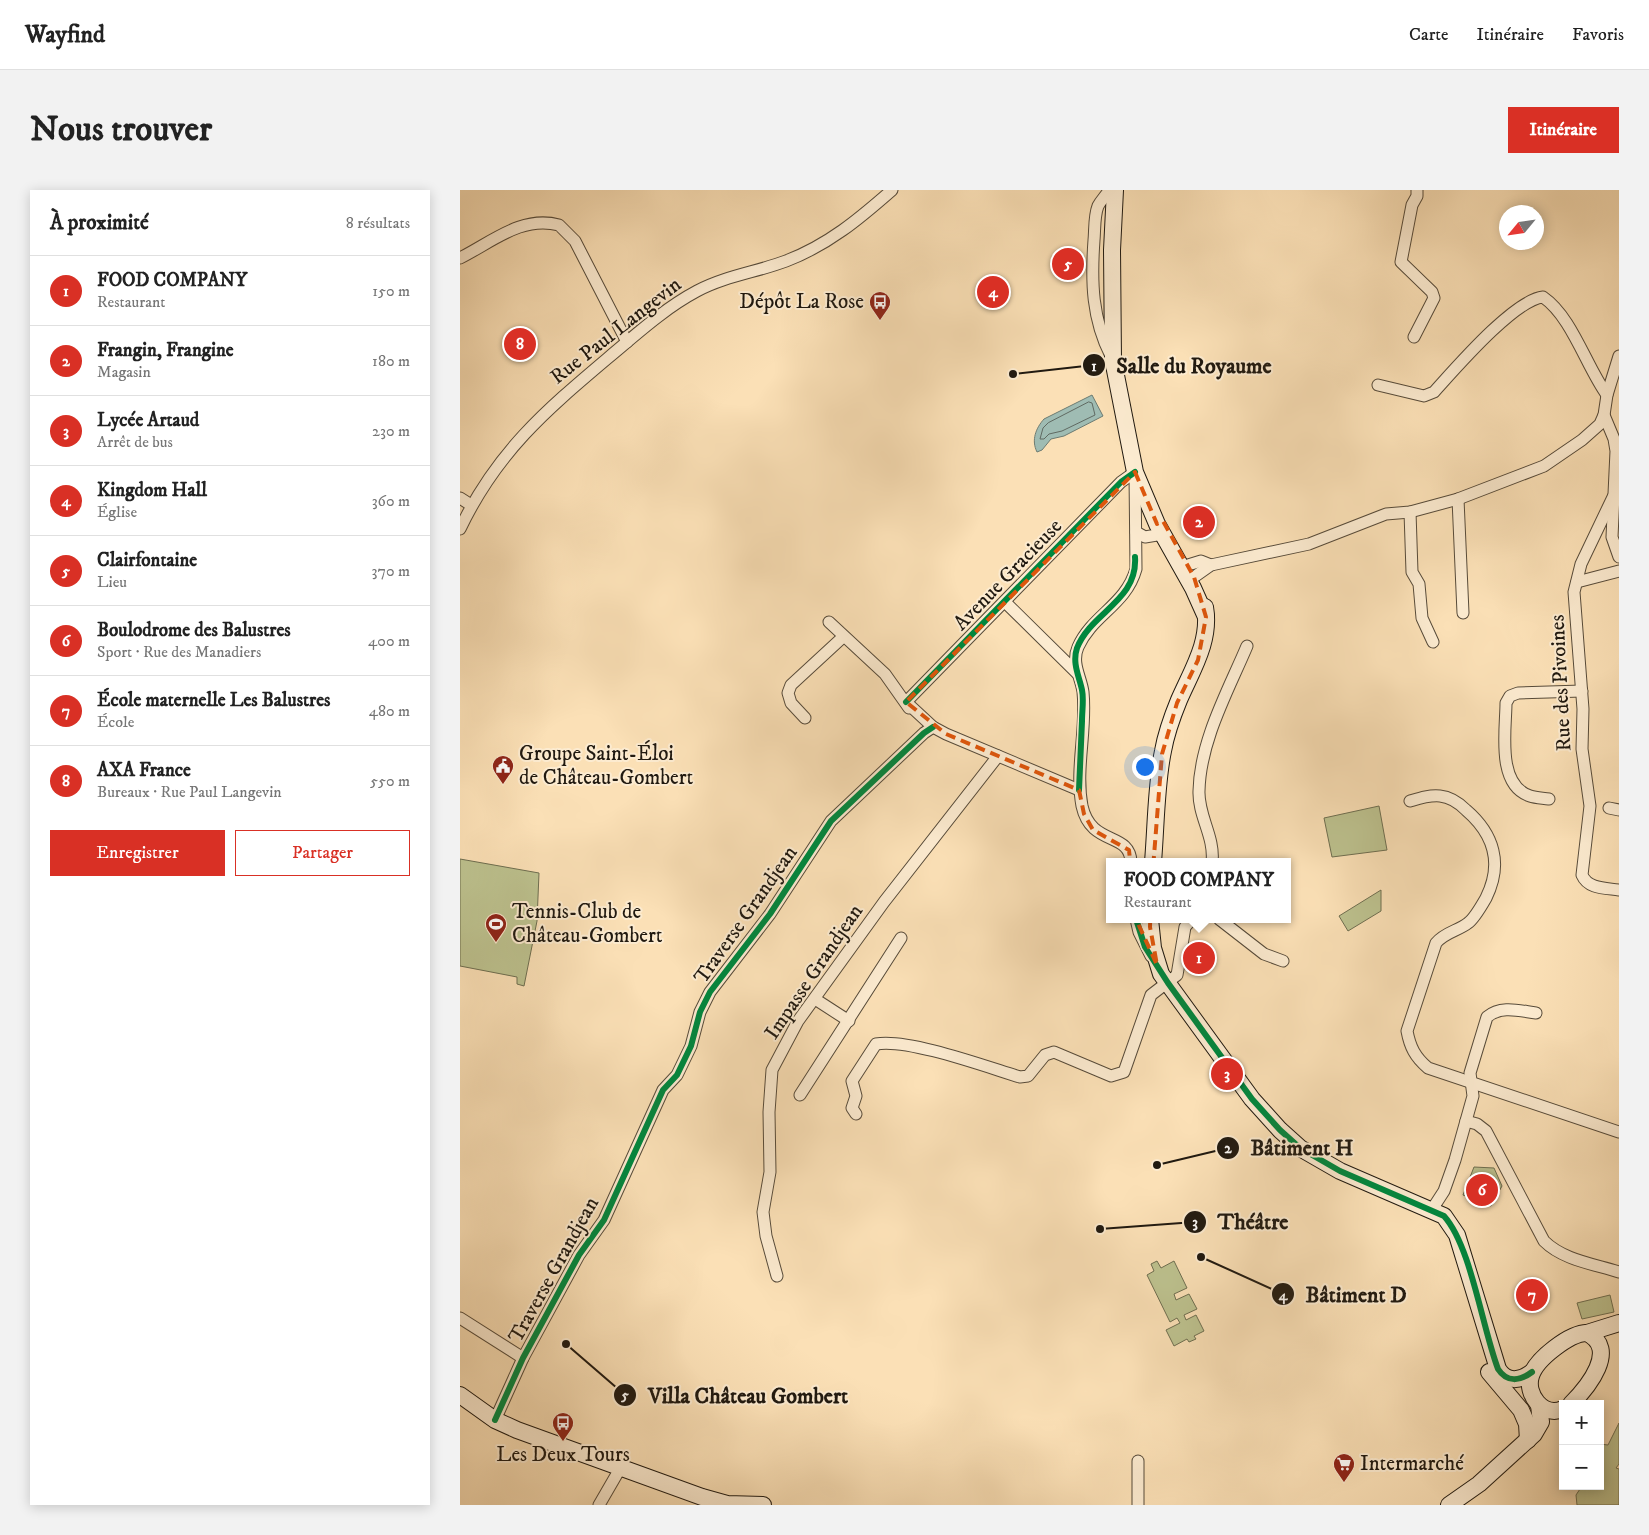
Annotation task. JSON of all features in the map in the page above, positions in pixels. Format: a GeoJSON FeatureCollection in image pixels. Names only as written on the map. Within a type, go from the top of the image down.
{"type":"FeatureCollection","features":[{"type":"Feature","properties":{"kind":"street","name":"Rue Paul Langevin"},"geometry":{"type":"LineString","coordinates":[[460,528],[471,504],[498,462],[517,440],[560,398],[671,307],[696,291],[738,274],[785,261],[825,243],[842,232],[892,190]]}},
{"type":"Feature","properties":{"kind":"street"},"geometry":{"type":"LineString","coordinates":[[1414,337],[1434,298],[1432,292],[1401,262],[1412,205],[1417,196],[1417,190]]}},
{"type":"Feature","properties":{"kind":"street"},"geometry":{"type":"LineString","coordinates":[[1114,191],[1112,250],[1113,360],[1135,472],[1133,494],[1136,530],[1136,569],[1128,589],[1120,601],[1087,631],[1077,649],[1075,662],[1083,691],[1079,790],[1087,822],[1098,833],[1124,844],[1129,850],[1130,858]]}},
{"type":"Feature","properties":{"kind":"street"},"geometry":{"type":"LineString","coordinates":[[460,258],[529,223],[550,223],[559,226],[575,241],[627,342]]}},
{"type":"Feature","properties":{"kind":"street"},"geometry":{"type":"LineString","coordinates":[[1378,385],[1424,396],[1434,392],[1501,322],[1534,298],[1543,296],[1551,302],[1573,335],[1595,379],[1612,390]]}},
{"type":"Feature","properties":{"kind":"street"},"geometry":{"type":"LineString","coordinates":[[1191,571],[1309,544],[1386,514],[1410,512],[1458,499],[1544,466],[1582,440],[1600,424],[1612,390],[1619,356]]}},
{"type":"Feature","properties":{"kind":"street"},"geometry":{"type":"LineString","coordinates":[[1604,415],[1614,439],[1616,451],[1612,538],[1619,557]]}},
{"type":"Feature","properties":{"kind":"street"},"geometry":{"type":"LineString","coordinates":[[1135,472],[1141,479],[1157,530],[1193,588],[1206,617]]}},
{"type":"Feature","properties":{"kind":"street","name":"Avenue Gracieuse"},"geometry":{"type":"LineString","coordinates":[[906,702],[1121,482],[1135,472]]}},
{"type":"Feature","properties":{"kind":"street","name":"Rue des Pivoines"},"geometry":{"type":"LineString","coordinates":[[1613,497],[1582,564],[1574,592],[1582,691],[1582,749],[1590,806],[1582,874],[1585,881],[1591,885],[1619,890]]}},
{"type":"Feature","properties":{"kind":"street"},"geometry":{"type":"LineString","coordinates":[[460,498],[471,504]]}},
{"type":"Feature","properties":{"kind":"street"},"geometry":{"type":"LineString","coordinates":[[1458,499],[1463,613]]}},
{"type":"Feature","properties":{"kind":"street"},"geometry":{"type":"LineString","coordinates":[[1410,512],[1412,572],[1419,584],[1422,618],[1432,642]]}},
{"type":"Feature","properties":{"kind":"street"},"geometry":{"type":"LineString","coordinates":[[1136,530],[1148,521],[1191,571],[1202,595],[1206,617],[1205,636],[1198,660],[1178,703],[1162,754],[1153,858]]}},
{"type":"Feature","properties":{"kind":"street"},"geometry":{"type":"LineString","coordinates":[[1136,530],[1157,530]]}},
{"type":"Feature","properties":{"kind":"street"},"geometry":{"type":"LineString","coordinates":[[1135,557],[1157,530]]}},
{"type":"Feature","properties":{"kind":"street"},"geometry":{"type":"LineString","coordinates":[[1576,582],[1619,571]]}},
{"type":"Feature","properties":{"kind":"street"},"geometry":{"type":"LineString","coordinates":[[1005,602],[1077,673]]}},
{"type":"Feature","properties":{"kind":"street"},"geometry":{"type":"LineString","coordinates":[[829,622],[885,674],[928,730],[998,756],[1079,790]]}},
{"type":"Feature","properties":{"kind":"street"},"geometry":{"type":"LineString","coordinates":[[805,718],[791,703],[788,694],[791,685],[844,637]]}},
{"type":"Feature","properties":{"kind":"street"},"geometry":{"type":"LineString","coordinates":[[1213,858],[1214,850],[1200,804],[1199,790],[1210,733],[1247,646]]}},
{"type":"Feature","properties":{"kind":"street"},"geometry":{"type":"LineString","coordinates":[[1550,799],[1529,796],[1522,792],[1508,773],[1505,763],[1506,703],[1510,696],[1518,693],[1582,691]]}},
{"type":"Feature","properties":{"kind":"street","name":"Traverse Grandjean"},"geometry":{"type":"LineString","coordinates":[[495,1420],[523,1358],[579,1254],[604,1220],[650,1115],[663,1090],[677,1075],[691,1046],[700,1012],[710,992],[770,914],[831,821],[928,730]]}},
{"type":"Feature","properties":{"kind":"street","name":"Impasse Grandjean"},"geometry":{"type":"LineString","coordinates":[[777,1276],[766,1236],[763,1212],[770,1172],[769,1112],[772,1070],[798,1021],[884,902],[998,756]]}},
{"type":"Feature","properties":{"kind":"street"},"geometry":{"type":"LineString","coordinates":[[1410,801],[1427,796],[1441,796],[1459,804],[1487,831],[1493,848],[1495,866],[1486,898],[1469,923],[1441,937],[1436,943],[1407,1031],[1410,1045],[1418,1060],[1428,1068],[1619,1132]]}},
{"type":"Feature","properties":{"kind":"street"},"geometry":{"type":"LineString","coordinates":[[1137,923],[1145,947],[1168,983],[1252,1099],[1280,1130],[1322,1162],[1444,1216],[1457,1235],[1498,1369],[1503,1376],[1513,1380],[1522,1378],[1532,1372],[1569,1336],[1587,1333],[1619,1323]]}},
{"type":"Feature","properties":{"kind":"street"},"geometry":{"type":"LineString","coordinates":[[1151,923],[1157,965]]}},
{"type":"Feature","properties":{"kind":"street"},"geometry":{"type":"LineString","coordinates":[[856,1114],[852,1108],[856,1096],[852,1080],[876,1044],[888,1042],[940,1054],[1020,1077],[1028,1076],[1044,1055],[1054,1052],[1111,1076],[1124,1072],[1151,995],[1176,975],[1185,926],[1188,923]]}},
{"type":"Feature","properties":{"kind":"street"},"geometry":{"type":"LineString","coordinates":[[1224,923],[1264,954],[1283,961]]}},
{"type":"Feature","properties":{"kind":"street"},"geometry":{"type":"LineString","coordinates":[[800,1094],[901,938]]}},
{"type":"Feature","properties":{"kind":"street"},"geometry":{"type":"LineString","coordinates":[[815,999],[849,1020]]}},
{"type":"Feature","properties":{"kind":"street"},"geometry":{"type":"LineString","coordinates":[[1431,1211],[1444,1191],[1473,1096],[1470,1073],[1487,1017],[1493,1012],[1504,1010],[1536,1013]]}},
{"type":"Feature","properties":{"kind":"street"},"geometry":{"type":"LineString","coordinates":[[1466,1120],[1477,1124],[1486,1132],[1544,1241],[1558,1252],[1619,1272]]}},
{"type":"Feature","properties":{"kind":"street"},"geometry":{"type":"LineString","coordinates":[[1431,1211],[1449,1238],[1487,1367],[1494,1380],[1521,1410],[1526,1424],[1528,1440]]}},
{"type":"Feature","properties":{"kind":"street"},"geometry":{"type":"LineString","coordinates":[[460,1318],[523,1358]]}},
{"type":"Feature","properties":{"kind":"street"},"geometry":{"type":"LineString","coordinates":[[1571,1400],[1610,1355],[1619,1329]]}},
{"type":"Feature","properties":{"kind":"street"},"geometry":{"type":"LineString","coordinates":[[1587,1333],[1610,1355]]}},
{"type":"Feature","properties":{"kind":"street"},"geometry":{"type":"LineString","coordinates":[[1449,1505],[1479,1484],[1528,1440],[1541,1422],[1529,1386],[1532,1372]]}},
{"type":"Feature","properties":{"kind":"street"},"geometry":{"type":"LineString","coordinates":[[1502,1387],[1518,1388],[1546,1410],[1559,1409]]}},
{"type":"Feature","properties":{"kind":"street"},"geometry":{"type":"LineString","coordinates":[[460,1395],[495,1420],[517,1430],[719,1502],[763,1505]]}},
{"type":"Feature","properties":{"kind":"street"},"geometry":{"type":"LineString","coordinates":[[1465,1505],[1489,1488],[1535,1446],[1550,1421],[1559,1413]]}},
{"type":"Feature","properties":{"kind":"street"},"geometry":{"type":"LineString","coordinates":[[1138,1462],[1138,1505]]}},
{"type":"Feature","properties":{"kind":"street"},"geometry":{"type":"LineString","coordinates":[[599,1505],[621,1467]]}},
{"type":"Feature","properties":{"kind":"highlighted area"},"geometry":{"type":"Polygon","coordinates":[[[1135,472],[1157,524],[1163,521],[1194,577],[1206,617],[1198,660],[1177,703],[1162,754],[1150,927],[1157,965],[1136,919],[1129,850],[1093,830],[1084,814],[1079,790],[946,734],[906,702],[1135,472]]]}},
{"type":"Feature","properties":{"kind":"green space"},"geometry":{"type":"Polygon","coordinates":[[[1379,806],[1387,850],[1332,857],[1324,818],[1379,806]]]}},
{"type":"Feature","properties":{"kind":"green space","name":"Tennis-Club de Château-Gombert"},"geometry":{"type":"Polygon","coordinates":[[[460,859],[539,873],[537,921],[524,986],[517,984],[517,977],[460,966],[460,859]]]}},
{"type":"Feature","properties":{"kind":"green space"},"geometry":{"type":"Polygon","coordinates":[[[1381,890],[1381,911],[1348,931],[1339,916],[1381,890]]]}},
{"type":"Feature","properties":{"kind":"green space"},"geometry":{"type":"Polygon","coordinates":[[[1474,1167],[1494,1168],[1502,1186],[1491,1206],[1463,1195],[1474,1167]]]}},
{"type":"Feature","properties":{"kind":"green space"},"geometry":{"type":"Polygon","coordinates":[[[1157,1261],[1161,1268],[1174,1261],[1187,1288],[1174,1294],[1176,1300],[1189,1294],[1197,1309],[1184,1315],[1186,1320],[1196,1315],[1204,1331],[1194,1336],[1196,1339],[1189,1342],[1187,1339],[1174,1346],[1166,1330],[1180,1323],[1177,1318],[1170,1322],[1147,1275],[1154,1271],[1151,1264],[1157,1261]]]}},
{"type":"Feature","properties":{"kind":"green space"},"geometry":{"type":"Polygon","coordinates":[[[1610,1295],[1614,1312],[1582,1319],[1577,1303],[1610,1295]]]}},
{"type":"Feature","properties":{"kind":"green space"},"geometry":{"type":"Polygon","coordinates":[[[1619,1423],[1619,1464],[1616,1468],[1619,1469],[1619,1505],[1577,1505],[1576,1495],[1579,1490],[1604,1490],[1604,1444],[1608,1445],[1619,1423]]]}},
{"type":"Feature","properties":{"kind":"water"},"geometry":{"type":"Polygon","coordinates":[[[1092,395],[1103,416],[1064,436],[1051,439],[1042,450],[1037,452],[1034,443],[1035,434],[1044,419],[1092,395]]]}},
{"type":"Feature","properties":{"kind":"cycle path"},"geometry":{"type":"LineString","coordinates":[[906,702],[1121,482],[1135,472]]}},
{"type":"Feature","properties":{"kind":"cycle path"},"geometry":{"type":"LineString","coordinates":[[1079,790],[1083,697],[1076,664],[1077,648],[1092,625],[1122,596],[1134,572],[1135,557]]}},
{"type":"Feature","properties":{"kind":"cycle path"},"geometry":{"type":"LineString","coordinates":[[495,1420],[523,1358],[579,1255],[604,1220],[663,1090],[677,1075],[691,1046],[700,1012],[710,992],[770,914],[831,821],[924,733],[933,727]]}},
{"type":"Feature","properties":{"kind":"cycle path"},"geometry":{"type":"LineString","coordinates":[[1137,923],[1145,947],[1168,983],[1252,1099],[1280,1130],[1300,1148],[1340,1171],[1444,1216],[1462,1247],[1498,1369],[1505,1377],[1514,1379],[1532,1372]]}},
{"type":"Feature","properties":{"kind":"place","name":"Clairfontaine"},"geometry":{"type":"Point","coordinates":[1068,264]}},
{"type":"Feature","properties":{"kind":"place","name":"Kingdom Hall"},"geometry":{"type":"Point","coordinates":[993,292]}},
{"type":"Feature","properties":{"kind":"place","name":"Dépôt La Rose"},"geometry":{"type":"Point","coordinates":[880,321]}},
{"type":"Feature","properties":{"kind":"place","name":"AXA France"},"geometry":{"type":"Point","coordinates":[520,344]}},
{"type":"Feature","properties":{"kind":"place","name":"Salle du Royaume"},"geometry":{"type":"Point","coordinates":[1013,374]}},
{"type":"Feature","properties":{"kind":"place","name":"Frangin, Frangine"},"geometry":{"type":"Point","coordinates":[1199,522]}},
{"type":"Feature","properties":{"kind":"place","name":"Groupe Saint-Éloi de Château-Gombert"},"geometry":{"type":"Point","coordinates":[503,785]}},
{"type":"Feature","properties":{"kind":"place","name":"Tennis-Club de Château-Gombert"},"geometry":{"type":"Point","coordinates":[496,943]}},
{"type":"Feature","properties":{"kind":"place","name":"FOOD COMPANY"},"geometry":{"type":"Point","coordinates":[1199,958]}},
{"type":"Feature","properties":{"kind":"place","name":"Lycée Artaud"},"geometry":{"type":"Point","coordinates":[1227,1074]}},
{"type":"Feature","properties":{"kind":"place","name":"Bâtiment H"},"geometry":{"type":"Point","coordinates":[1157,1165]}},
{"type":"Feature","properties":{"kind":"place","name":"Boulodrome des Balustres"},"geometry":{"type":"Point","coordinates":[1482,1190]}},
{"type":"Feature","properties":{"kind":"place","name":"Théâtre"},"geometry":{"type":"Point","coordinates":[1100,1229]}},
{"type":"Feature","properties":{"kind":"place","name":"Bâtiment D"},"geometry":{"type":"Point","coordinates":[1201,1257]}},
{"type":"Feature","properties":{"kind":"place","name":"École maternelle Les Balustres"},"geometry":{"type":"Point","coordinates":[1532,1295]}},
{"type":"Feature","properties":{"kind":"place","name":"Villa Château Gombert"},"geometry":{"type":"Point","coordinates":[566,1344]}},
{"type":"Feature","properties":{"kind":"place","name":"Les Deux Tours"},"geometry":{"type":"Point","coordinates":[563,1442]}},
{"type":"Feature","properties":{"kind":"place","name":"Intermarché"},"geometry":{"type":"Point","coordinates":[1344,1483]}}]}
